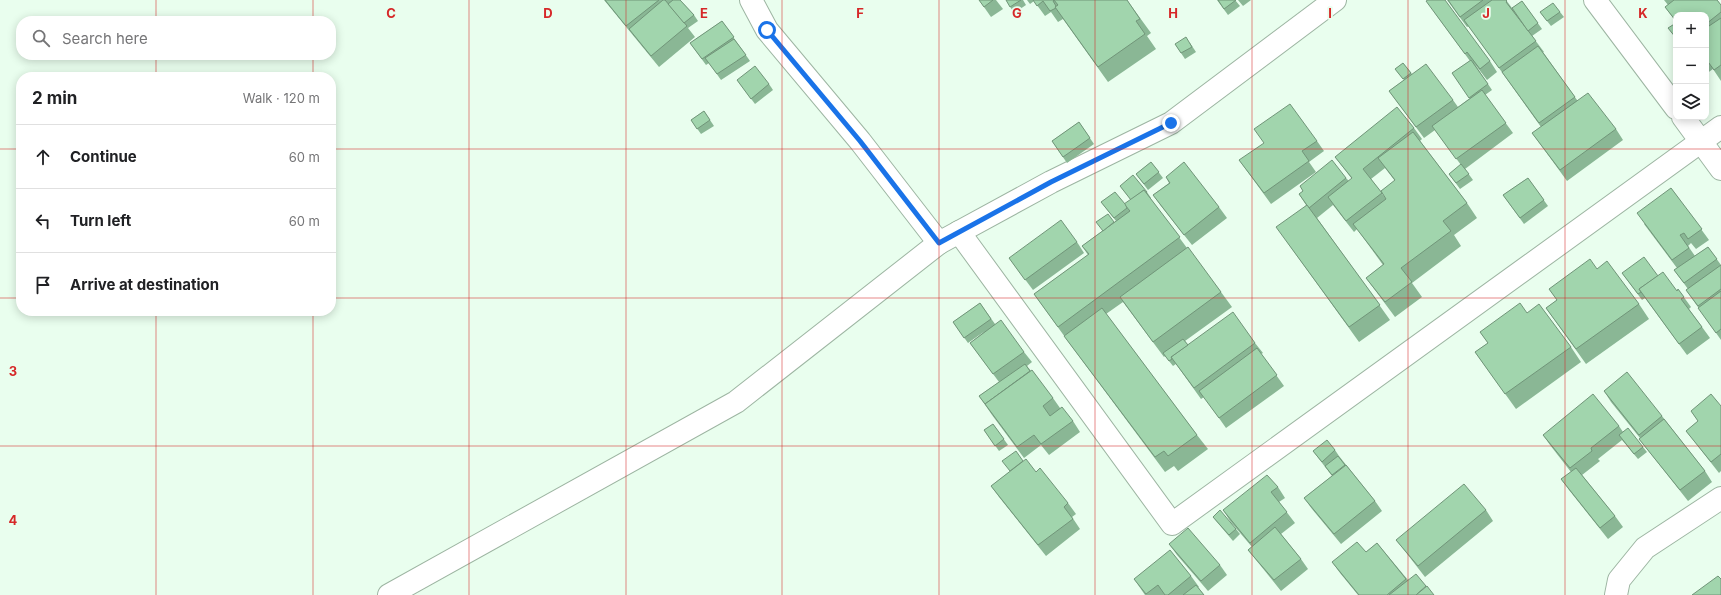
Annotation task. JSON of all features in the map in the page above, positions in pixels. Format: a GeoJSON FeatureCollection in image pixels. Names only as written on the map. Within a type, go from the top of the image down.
{"type":"FeatureCollection","features":[{"type":"Feature","properties":{"kind":"street"},"geometry":{"type":"LineString","coordinates":[[751,0],[767,30],[860,141],[939,243]]}},
{"type":"Feature","properties":{"kind":"street"},"geometry":{"type":"LineString","coordinates":[[389,595],[736,402],[939,243],[1051,182],[1171,123],[1335,0]]}},
{"type":"Feature","properties":{"kind":"street"},"geometry":{"type":"LineString","coordinates":[[1595,0],[1673,104]]}},
{"type":"Feature","properties":{"kind":"street"},"geometry":{"type":"LineString","coordinates":[[1685,120],[1721,169]]}},
{"type":"Feature","properties":{"kind":"street"},"geometry":{"type":"LineString","coordinates":[[959,232],[1172,524],[1721,127]]}},
{"type":"Feature","properties":{"kind":"street"},"geometry":{"type":"LineString","coordinates":[[1616,595],[1619,580],[1645,548],[1721,498]]}},
{"type":"Feature","properties":{"kind":"building"},"geometry":{"type":"Polygon","coordinates":[[[605,0],[659,0],[626,26],[605,0]]]}},
{"type":"Feature","properties":{"kind":"building"},"geometry":{"type":"Polygon","coordinates":[[[663,0],[665,0],[687,26],[651,56],[629,29],[663,0]]]}},
{"type":"Feature","properties":{"kind":"building"},"geometry":{"type":"Polygon","coordinates":[[[673,0],[680,0],[694,15],[684,23],[668,4],[673,0]]]}},
{"type":"Feature","properties":{"kind":"building"},"geometry":{"type":"Polygon","coordinates":[[[979,0],[993,0],[984,7],[979,0]]]}},
{"type":"Feature","properties":{"kind":"building"},"geometry":{"type":"Polygon","coordinates":[[[1006,0],[1021,0],[1010,7],[1006,0]]]}},
{"type":"Feature","properties":{"kind":"building"},"geometry":{"type":"Polygon","coordinates":[[[1033,0],[1054,0],[1053,1],[1056,8],[1050,11],[1043,1],[1037,6],[1033,0]]]}},
{"type":"Feature","properties":{"kind":"building"},"geometry":{"type":"Polygon","coordinates":[[[1054,0],[1127,0],[1140,19],[1136,21],[1145,34],[1098,67],[1055,7],[1058,5],[1054,0]]]}},
{"type":"Feature","properties":{"kind":"building"},"geometry":{"type":"Polygon","coordinates":[[[1218,0],[1236,0],[1224,9],[1218,0]]]}},
{"type":"Feature","properties":{"kind":"building"},"geometry":{"type":"Polygon","coordinates":[[[1445,0],[1490,61],[1480,69],[1467,52],[1465,54],[1426,1],[1445,0]]]}},
{"type":"Feature","properties":{"kind":"building"},"geometry":{"type":"Polygon","coordinates":[[[1448,0],[1483,0],[1460,17],[1448,0]]]}},
{"type":"Feature","properties":{"kind":"building"},"geometry":{"type":"Polygon","coordinates":[[[1492,0],[1506,0],[1536,41],[1499,68],[1464,20],[1492,0]]]}},
{"type":"Feature","properties":{"kind":"building"},"geometry":{"type":"Polygon","coordinates":[[[1674,0],[1717,0],[1721,5],[1721,12],[1709,22],[1709,12],[1673,12],[1673,17],[1665,7],[1674,0]]]}},
{"type":"Feature","properties":{"kind":"building"},"geometry":{"type":"Polygon","coordinates":[[[1522,1],[1538,23],[1528,31],[1512,8],[1522,1]]]}},
{"type":"Feature","properties":{"kind":"building"},"geometry":{"type":"Polygon","coordinates":[[[1553,3],[1560,12],[1547,21],[1540,12],[1553,3]]]}},
{"type":"Feature","properties":{"kind":"building"},"geometry":{"type":"Polygon","coordinates":[[[1721,18],[1721,65],[1714,70],[1709,63],[1709,26],[1721,18]]]}},
{"type":"Feature","properties":{"kind":"building"},"geometry":{"type":"Polygon","coordinates":[[[722,21],[734,37],[702,59],[690,43],[722,21]]]}},
{"type":"Feature","properties":{"kind":"building"},"geometry":{"type":"Polygon","coordinates":[[[1673,25],[1673,34],[1668,28],[1673,25]]]}},
{"type":"Feature","properties":{"kind":"building"},"geometry":{"type":"Polygon","coordinates":[[[1186,37],[1192,47],[1181,53],[1175,44],[1186,37]]]}},
{"type":"Feature","properties":{"kind":"building"},"geometry":{"type":"Polygon","coordinates":[[[734,39],[746,55],[717,74],[705,58],[734,39]]]}},
{"type":"Feature","properties":{"kind":"building"},"geometry":{"type":"Polygon","coordinates":[[[1538,46],[1575,97],[1539,123],[1502,72],[1538,46]]]}},
{"type":"Feature","properties":{"kind":"building"},"geometry":{"type":"Polygon","coordinates":[[[1471,60],[1488,84],[1469,98],[1452,73],[1471,60]]]}},
{"type":"Feature","properties":{"kind":"building"},"geometry":{"type":"Polygon","coordinates":[[[1403,63],[1411,73],[1403,79],[1395,69],[1403,63]]]}},
{"type":"Feature","properties":{"kind":"building"},"geometry":{"type":"Polygon","coordinates":[[[1426,64],[1453,100],[1416,127],[1389,91],[1426,64]]]}},
{"type":"Feature","properties":{"kind":"building"},"geometry":{"type":"Polygon","coordinates":[[[755,66],[769,84],[751,99],[737,80],[755,66]]]}},
{"type":"Feature","properties":{"kind":"building"},"geometry":{"type":"Polygon","coordinates":[[[1482,90],[1506,123],[1456,159],[1432,126],[1482,90]]]}},
{"type":"Feature","properties":{"kind":"building"},"geometry":{"type":"Polygon","coordinates":[[[1588,93],[1616,129],[1560,170],[1532,133],[1588,93]]]}},
{"type":"Feature","properties":{"kind":"building"},"geometry":{"type":"Polygon","coordinates":[[[1290,104],[1317,141],[1302,151],[1309,161],[1264,193],[1239,160],[1264,143],[1254,129],[1290,104]]]}},
{"type":"Feature","properties":{"kind":"building"},"geometry":{"type":"Polygon","coordinates":[[[1397,107],[1414,128],[1363,169],[1382,193],[1346,221],[1328,197],[1352,178],[1335,157],[1397,107]]]}},
{"type":"Feature","properties":{"kind":"building"},"geometry":{"type":"Polygon","coordinates":[[[704,111],[710,120],[697,129],[691,120],[704,111]]]}},
{"type":"Feature","properties":{"kind":"building"},"geometry":{"type":"Polygon","coordinates":[[[1079,122],[1090,138],[1063,157],[1052,141],[1079,122]]]}},
{"type":"Feature","properties":{"kind":"building"},"geometry":{"type":"Polygon","coordinates":[[[1413,132],[1467,203],[1443,221],[1451,231],[1401,268],[1412,282],[1385,302],[1366,278],[1384,264],[1353,224],[1386,199],[1381,191],[1395,180],[1378,158],[1413,132]]]}},
{"type":"Feature","properties":{"kind":"building"},"geometry":{"type":"Polygon","coordinates":[[[1332,160],[1346,178],[1309,208],[1299,194],[1303,191],[1300,186],[1332,160]]]}},
{"type":"Feature","properties":{"kind":"building"},"geometry":{"type":"Polygon","coordinates":[[[1151,162],[1159,172],[1144,184],[1136,174],[1151,162]]]}},
{"type":"Feature","properties":{"kind":"building"},"geometry":{"type":"Polygon","coordinates":[[[1184,162],[1219,207],[1184,235],[1153,195],[1170,183],[1166,177],[1184,162]]]}},
{"type":"Feature","properties":{"kind":"building"},"geometry":{"type":"Polygon","coordinates":[[[1461,164],[1469,174],[1456,183],[1449,174],[1461,164]]]}},
{"type":"Feature","properties":{"kind":"building"},"geometry":{"type":"Polygon","coordinates":[[[1133,175],[1147,192],[1146,193],[1144,190],[1131,200],[1120,186],[1133,175]]]}},
{"type":"Feature","properties":{"kind":"building"},"geometry":{"type":"Polygon","coordinates":[[[1528,178],[1544,200],[1520,218],[1503,195],[1528,178]]]}},
{"type":"Feature","properties":{"kind":"building"},"geometry":{"type":"Polygon","coordinates":[[[1671,188],[1702,229],[1688,239],[1684,233],[1680,235],[1689,248],[1672,260],[1637,213],[1671,188]]]}},
{"type":"Feature","properties":{"kind":"building"},"geometry":{"type":"Polygon","coordinates":[[[1144,190],[1180,237],[1058,327],[1034,294],[1089,254],[1082,246],[1130,211],[1124,204],[1144,190]]]}},
{"type":"Feature","properties":{"kind":"building"},"geometry":{"type":"Polygon","coordinates":[[[1115,192],[1127,208],[1114,218],[1101,202],[1115,192]]]}},
{"type":"Feature","properties":{"kind":"building"},"geometry":{"type":"Polygon","coordinates":[[[1307,205],[1380,305],[1349,327],[1276,227],[1307,205]]]}},
{"type":"Feature","properties":{"kind":"building"},"geometry":{"type":"Polygon","coordinates":[[[1108,214],[1114,222],[1103,231],[1096,222],[1108,214]]]}},
{"type":"Feature","properties":{"kind":"building"},"geometry":{"type":"Polygon","coordinates":[[[1061,220],[1077,242],[1025,280],[1009,258],[1061,220]]]}},
{"type":"Feature","properties":{"kind":"building"},"geometry":{"type":"Polygon","coordinates":[[[1188,247],[1221,292],[1153,342],[1120,297],[1188,247]]]}},
{"type":"Feature","properties":{"kind":"building"},"geometry":{"type":"Polygon","coordinates":[[[1708,247],[1717,259],[1684,283],[1674,270],[1708,247]]]}},
{"type":"Feature","properties":{"kind":"building"},"geometry":{"type":"Polygon","coordinates":[[[1644,257],[1658,276],[1639,289],[1641,292],[1638,294],[1622,273],[1644,257]]]}},
{"type":"Feature","properties":{"kind":"building"},"geometry":{"type":"Polygon","coordinates":[[[1590,259],[1597,269],[1607,261],[1639,304],[1576,349],[1546,308],[1557,300],[1549,289],[1590,259]]]}},
{"type":"Feature","properties":{"kind":"building"},"geometry":{"type":"Polygon","coordinates":[[[1721,265],[1721,289],[1698,306],[1686,290],[1721,265]]]}},
{"type":"Feature","properties":{"kind":"building"},"geometry":{"type":"Polygon","coordinates":[[[1663,272],[1677,291],[1678,289],[1684,297],[1681,299],[1702,327],[1679,344],[1639,289],[1663,272]]]}},
{"type":"Feature","properties":{"kind":"building"},"geometry":{"type":"Polygon","coordinates":[[[1721,291],[1721,329],[1716,333],[1698,308],[1721,291]]]}},
{"type":"Feature","properties":{"kind":"building"},"geometry":{"type":"Polygon","coordinates":[[[980,303],[991,319],[964,338],[953,322],[980,303]]]}},
{"type":"Feature","properties":{"kind":"building"},"geometry":{"type":"Polygon","coordinates":[[[1520,303],[1527,313],[1539,304],[1571,347],[1505,394],[1475,352],[1488,343],[1480,332],[1520,303]]]}},
{"type":"Feature","properties":{"kind":"building"},"geometry":{"type":"Polygon","coordinates":[[[1102,308],[1197,435],[1168,456],[1164,451],[1155,457],[1064,336],[1102,308]]]}},
{"type":"Feature","properties":{"kind":"building"},"geometry":{"type":"Polygon","coordinates":[[[1233,312],[1255,343],[1194,388],[1171,357],[1233,312]]]}},
{"type":"Feature","properties":{"kind":"building"},"geometry":{"type":"Polygon","coordinates":[[[1001,320],[1024,352],[993,374],[970,343],[1001,320]]]}},
{"type":"Feature","properties":{"kind":"building"},"geometry":{"type":"Polygon","coordinates":[[[1183,339],[1188,345],[1171,357],[1172,359],[1169,361],[1163,353],[1183,339]]]}},
{"type":"Feature","properties":{"kind":"building"},"geometry":{"type":"Polygon","coordinates":[[[1257,348],[1277,375],[1219,418],[1199,391],[1257,348]]]}},
{"type":"Feature","properties":{"kind":"building"},"geometry":{"type":"Polygon","coordinates":[[[1025,364],[1030,371],[985,404],[979,396],[1025,364]]]}},
{"type":"Feature","properties":{"kind":"building"},"geometry":{"type":"Polygon","coordinates":[[[1032,370],[1053,398],[1043,406],[1050,416],[1062,407],[1073,421],[1041,444],[1034,435],[1017,447],[985,404],[1032,370]]]}},
{"type":"Feature","properties":{"kind":"building"},"geometry":{"type":"Polygon","coordinates":[[[1627,372],[1662,416],[1639,435],[1604,391],[1627,372]]]}},
{"type":"Feature","properties":{"kind":"building"},"geometry":{"type":"Polygon","coordinates":[[[1593,394],[1619,426],[1591,448],[1592,451],[1570,468],[1543,435],[1593,394]]]}},
{"type":"Feature","properties":{"kind":"building"},"geometry":{"type":"Polygon","coordinates":[[[1711,394],[1721,406],[1721,454],[1711,462],[1686,431],[1698,421],[1691,411],[1711,394]]]}},
{"type":"Feature","properties":{"kind":"building"},"geometry":{"type":"Polygon","coordinates":[[[1664,419],[1705,471],[1680,490],[1639,439],[1664,419]]]}},
{"type":"Feature","properties":{"kind":"building"},"geometry":{"type":"Polygon","coordinates":[[[993,424],[1004,439],[995,446],[984,430],[993,424]]]}},
{"type":"Feature","properties":{"kind":"building"},"geometry":{"type":"Polygon","coordinates":[[[1628,428],[1643,447],[1634,454],[1619,435],[1628,428]]]}},
{"type":"Feature","properties":{"kind":"building"},"geometry":{"type":"Polygon","coordinates":[[[1327,440],[1335,450],[1322,462],[1313,451],[1327,440]]]}},
{"type":"Feature","properties":{"kind":"building"},"geometry":{"type":"Polygon","coordinates":[[[1016,451],[1023,461],[1010,471],[1002,461],[1016,451]]]}},
{"type":"Feature","properties":{"kind":"building"},"geometry":{"type":"Polygon","coordinates":[[[1338,456],[1345,465],[1332,475],[1325,466],[1338,456]]]}},
{"type":"Feature","properties":{"kind":"building"},"geometry":{"type":"Polygon","coordinates":[[[1026,459],[1036,472],[1040,468],[1068,503],[1064,507],[1073,519],[1038,545],[991,486],[1026,459]]]}},
{"type":"Feature","properties":{"kind":"building"},"geometry":{"type":"Polygon","coordinates":[[[1346,465],[1375,501],[1334,534],[1304,498],[1346,465]]]}},
{"type":"Feature","properties":{"kind":"building"},"geometry":{"type":"Polygon","coordinates":[[[1576,468],[1615,516],[1600,528],[1561,479],[1576,468]]]}},
{"type":"Feature","properties":{"kind":"building"},"geometry":{"type":"Polygon","coordinates":[[[1267,475],[1278,487],[1271,492],[1287,512],[1250,543],[1223,510],[1267,475]]]}},
{"type":"Feature","properties":{"kind":"building"},"geometry":{"type":"Polygon","coordinates":[[[1464,484],[1486,510],[1418,566],[1396,540],[1464,484]]]}},
{"type":"Feature","properties":{"kind":"building"},"geometry":{"type":"Polygon","coordinates":[[[1220,510],[1236,529],[1229,535],[1213,517],[1220,510]]]}},
{"type":"Feature","properties":{"kind":"building"},"geometry":{"type":"Polygon","coordinates":[[[1275,527],[1301,559],[1274,580],[1248,550],[1275,527]]]}},
{"type":"Feature","properties":{"kind":"building"},"geometry":{"type":"Polygon","coordinates":[[[1188,528],[1220,565],[1201,581],[1169,544],[1188,528]]]}},
{"type":"Feature","properties":{"kind":"building"},"geometry":{"type":"Polygon","coordinates":[[[1357,542],[1366,552],[1377,543],[1406,579],[1387,595],[1359,595],[1332,562],[1357,542]]]}},
{"type":"Feature","properties":{"kind":"building"},"geometry":{"type":"Polygon","coordinates":[[[1170,550],[1191,576],[1168,595],[1165,595],[1158,585],[1146,594],[1134,579],[1170,550]]]}},
{"type":"Feature","properties":{"kind":"building"},"geometry":{"type":"Polygon","coordinates":[[[1416,574],[1426,586],[1416,595],[1389,595],[1416,574]]]}},
{"type":"Feature","properties":{"kind":"building"},"geometry":{"type":"Polygon","coordinates":[[[1718,576],[1721,579],[1721,595],[1692,595],[1718,576]]]}},
{"type":"Feature","properties":{"kind":"building"},"geometry":{"type":"Polygon","coordinates":[[[1196,585],[1204,595],[1183,595],[1196,585]]]}},
{"type":"Feature","properties":{"kind":"building"},"geometry":{"type":"Polygon","coordinates":[[[1427,586],[1434,595],[1416,595],[1427,586]]]}},
{"type":"Feature","properties":{"kind":"route"},"geometry":{"type":"LineString","coordinates":[[767,30],[860,141],[939,243],[1051,182],[1171,123]]}}]}
